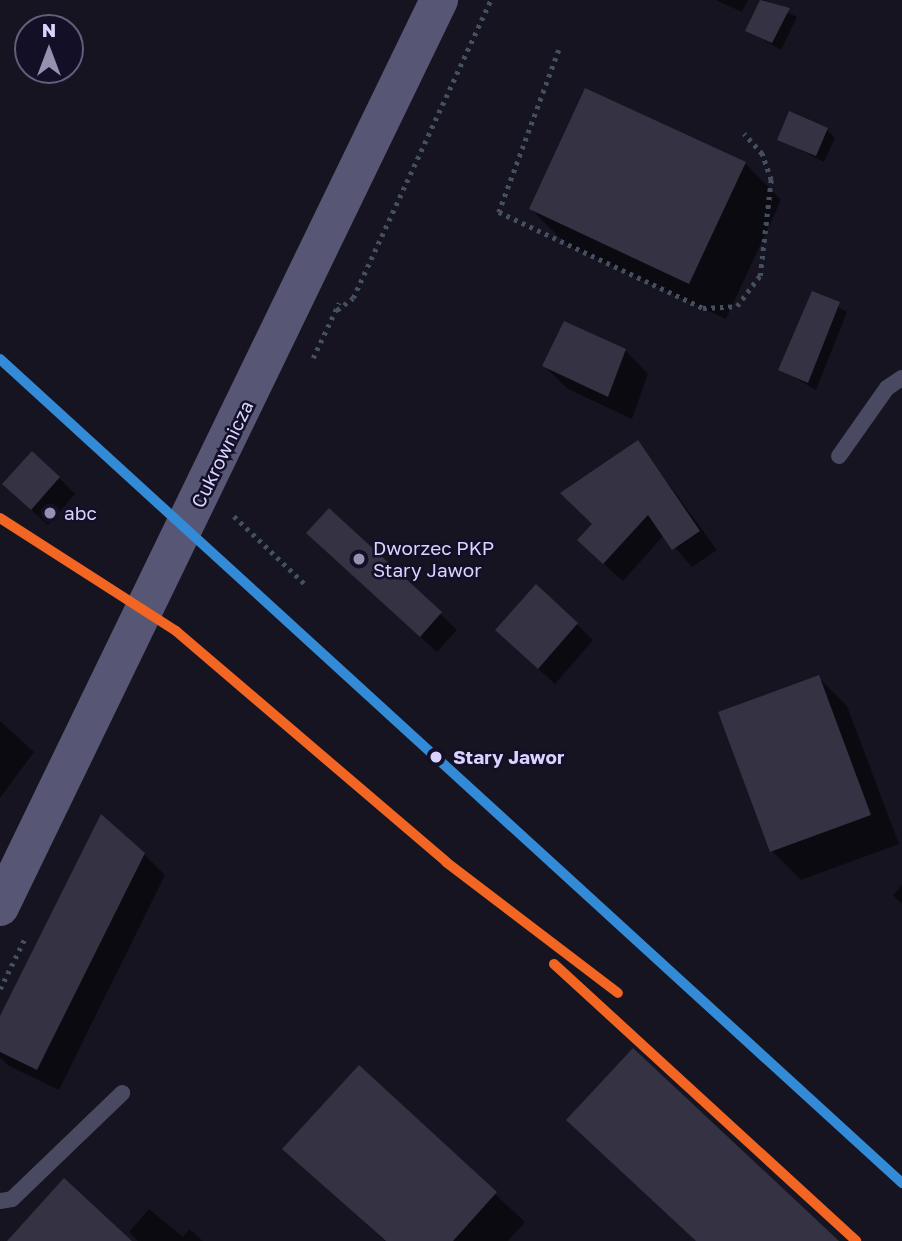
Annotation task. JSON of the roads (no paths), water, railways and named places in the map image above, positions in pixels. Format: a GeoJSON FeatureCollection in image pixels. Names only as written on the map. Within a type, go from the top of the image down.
{"type":"FeatureCollection","features":[{"type":"Feature","properties":{"kind":"street","name":"Cukrownicza"},"geometry":{"type":"LineString","coordinates":[[0,906],[439,0]]}},
{"type":"Feature","properties":{"kind":"lane"},"geometry":{"type":"LineString","coordinates":[[839,456],[887,388],[902,378]]}},
{"type":"Feature","properties":{"kind":"lane"},"geometry":{"type":"LineString","coordinates":[[0,1201],[12,1199],[122,1093]]}},
{"type":"Feature","properties":{"kind":"place","name":"abc"},"geometry":{"type":"Point","coordinates":[50,513]}},
{"type":"Feature","properties":{"kind":"place","name":"Dworzec PKP Stary Jawor"},"geometry":{"type":"Point","coordinates":[359,559]}},
{"type":"Feature","properties":{"kind":"place","name":"Stary Jawor"},"geometry":{"type":"Point","coordinates":[436,757]}}]}
